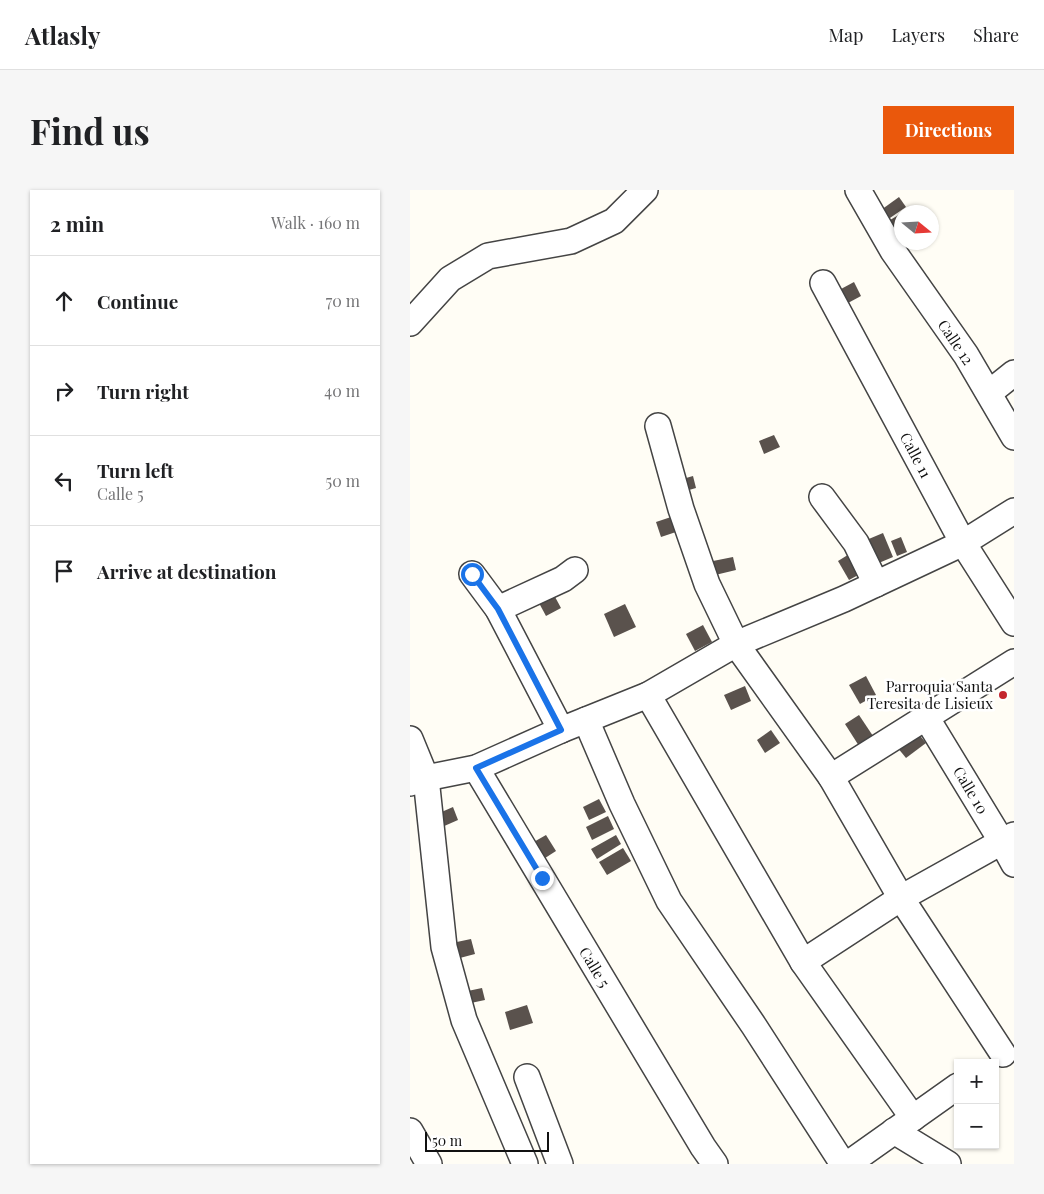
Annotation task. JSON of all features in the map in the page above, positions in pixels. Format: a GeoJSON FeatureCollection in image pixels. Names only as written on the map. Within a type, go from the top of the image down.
{"type":"FeatureCollection","features":[{"type":"Feature","properties":{"kind":"street"},"geometry":{"type":"LineString","coordinates":[[410,323],[450,279],[488,256],[571,241],[614,221],[645,190]]}},
{"type":"Feature","properties":{"kind":"street","name":"Calle 12"},"geometry":{"type":"LineString","coordinates":[[858,190],[893,251],[966,355],[1014,437]]}},
{"type":"Feature","properties":{"kind":"street","name":"Calle 11"},"geometry":{"type":"LineString","coordinates":[[823,283],[963,542],[1014,624]]}},
{"type":"Feature","properties":{"kind":"street"},"geometry":{"type":"LineString","coordinates":[[989,393],[1014,373]]}},
{"type":"Feature","properties":{"kind":"street"},"geometry":{"type":"LineString","coordinates":[[658,426],[681,509],[707,584],[736,644],[831,777],[901,898],[1002,1054]]}},
{"type":"Feature","properties":{"kind":"street"},"geometry":{"type":"LineString","coordinates":[[822,497],[856,543],[876,584]]}},
{"type":"Feature","properties":{"kind":"street"},"geometry":{"type":"LineString","coordinates":[[418,780],[476,768],[561,730],[648,695],[736,644],[876,584],[963,542],[1014,511]]}},
{"type":"Feature","properties":{"kind":"street"},"geometry":{"type":"LineString","coordinates":[[498,609],[563,579],[576,570]]}},
{"type":"Feature","properties":{"kind":"street"},"geometry":{"type":"LineString","coordinates":[[472,574],[498,609],[561,730]]}},
{"type":"Feature","properties":{"kind":"street"},"geometry":{"type":"LineString","coordinates":[[831,777],[1014,662]]}},
{"type":"Feature","properties":{"kind":"street"},"geometry":{"type":"LineString","coordinates":[[648,695],[803,962],[904,1124],[948,1164]]}},
{"type":"Feature","properties":{"kind":"street","name":"Calle 10"},"geometry":{"type":"LineString","coordinates":[[926,716],[1008,838],[1014,864]]}},
{"type":"Feature","properties":{"kind":"street"},"geometry":{"type":"LineString","coordinates":[[586,720],[622,804],[669,901],[754,1026],[843,1164]]}},
{"type":"Feature","properties":{"kind":"street"},"geometry":{"type":"LineString","coordinates":[[410,739],[444,948],[464,1020],[525,1164]]}},
{"type":"Feature","properties":{"kind":"street","name":"Calle 5"},"geometry":{"type":"LineString","coordinates":[[476,768],[703,1148],[715,1164]]}},
{"type":"Feature","properties":{"kind":"street"},"geometry":{"type":"LineString","coordinates":[[803,962],[901,898],[1008,838]]}},
{"type":"Feature","properties":{"kind":"street"},"geometry":{"type":"LineString","coordinates":[[527,1078],[560,1164]]}},
{"type":"Feature","properties":{"kind":"street"},"geometry":{"type":"LineString","coordinates":[[848,1164],[954,1089]]}},
{"type":"Feature","properties":{"kind":"street"},"geometry":{"type":"LineString","coordinates":[[410,1131],[430,1164]]}},
{"type":"Feature","properties":{"kind":"building"},"geometry":{"type":"Polygon","coordinates":[[[899,197],[905,205],[894,205],[894,215],[887,220],[881,210],[899,197]]]}},
{"type":"Feature","properties":{"kind":"building"},"geometry":{"type":"Polygon","coordinates":[[[894,218],[894,232],[891,234],[885,223],[894,218]]]}},
{"type":"Feature","properties":{"kind":"building"},"geometry":{"type":"Polygon","coordinates":[[[854,282],[861,296],[848,303],[841,289],[854,282]]]}},
{"type":"Feature","properties":{"kind":"building"},"geometry":{"type":"Polygon","coordinates":[[[774,435],[780,447],[764,454],[759,441],[774,435]]]}},
{"type":"Feature","properties":{"kind":"building"},"geometry":{"type":"Polygon","coordinates":[[[693,476],[696,488],[682,492],[679,480],[693,476]]]}},
{"type":"Feature","properties":{"kind":"building"},"geometry":{"type":"Polygon","coordinates":[[[674,516],[679,531],[661,537],[656,522],[674,516]]]}},
{"type":"Feature","properties":{"kind":"building"},"geometry":{"type":"Polygon","coordinates":[[[883,533],[893,557],[874,565],[864,541],[883,533]]]}},
{"type":"Feature","properties":{"kind":"building"},"geometry":{"type":"Polygon","coordinates":[[[901,537],[907,552],[897,556],[891,541],[901,537]]]}},
{"type":"Feature","properties":{"kind":"building"},"geometry":{"type":"Polygon","coordinates":[[[851,553],[862,573],[849,580],[838,561],[851,553]]]}},
{"type":"Feature","properties":{"kind":"building"},"geometry":{"type":"Polygon","coordinates":[[[733,557],[736,570],[711,576],[708,562],[733,557]]]}},
{"type":"Feature","properties":{"kind":"building"},"geometry":{"type":"Polygon","coordinates":[[[554,595],[561,608],[546,616],[539,603],[554,595]]]}},
{"type":"Feature","properties":{"kind":"building"},"geometry":{"type":"Polygon","coordinates":[[[625,604],[636,627],[614,637],[604,614],[625,604]]]}},
{"type":"Feature","properties":{"kind":"building"},"geometry":{"type":"Polygon","coordinates":[[[703,625],[712,642],[695,651],[686,634],[703,625]]]}},
{"type":"Feature","properties":{"kind":"building"},"geometry":{"type":"Polygon","coordinates":[[[866,676],[876,695],[860,704],[849,685],[866,676]]]}},
{"type":"Feature","properties":{"kind":"building"},"geometry":{"type":"Polygon","coordinates":[[[745,686],[751,701],[731,710],[724,695],[745,686]]]}},
{"type":"Feature","properties":{"kind":"building"},"geometry":{"type":"Polygon","coordinates":[[[859,715],[873,736],[859,746],[845,724],[859,715]]]}},
{"type":"Feature","properties":{"kind":"building"},"geometry":{"type":"Polygon","coordinates":[[[771,730],[780,743],[765,753],[757,740],[771,730]]]}},
{"type":"Feature","properties":{"kind":"building"},"geometry":{"type":"Polygon","coordinates":[[[917,732],[926,743],[906,758],[897,747],[917,732]]]}},
{"type":"Feature","properties":{"kind":"building"},"geometry":{"type":"Polygon","coordinates":[[[599,799],[606,812],[589,820],[583,807],[599,799]]]}},
{"type":"Feature","properties":{"kind":"building"},"geometry":{"type":"Polygon","coordinates":[[[453,807],[458,820],[442,827],[437,814],[453,807]]]}},
{"type":"Feature","properties":{"kind":"building"},"geometry":{"type":"Polygon","coordinates":[[[608,816],[614,829],[592,840],[586,827],[608,816]]]}},
{"type":"Feature","properties":{"kind":"building"},"geometry":{"type":"Polygon","coordinates":[[[546,835],[556,851],[542,860],[532,843],[546,835]]]}},
{"type":"Feature","properties":{"kind":"building"},"geometry":{"type":"Polygon","coordinates":[[[616,835],[621,844],[597,859],[591,849],[616,835]]]}},
{"type":"Feature","properties":{"kind":"building"},"geometry":{"type":"Polygon","coordinates":[[[623,848],[631,861],[607,875],[599,862],[623,848]]]}},
{"type":"Feature","properties":{"kind":"building"},"geometry":{"type":"Polygon","coordinates":[[[471,939],[475,954],[456,959],[452,943],[471,939]]]}},
{"type":"Feature","properties":{"kind":"building"},"geometry":{"type":"Polygon","coordinates":[[[482,988],[485,1000],[466,1004],[463,992],[482,988]]]}},
{"type":"Feature","properties":{"kind":"building"},"geometry":{"type":"Polygon","coordinates":[[[527,1005],[533,1023],[510,1030],[505,1012],[527,1005]]]}},
{"type":"Feature","properties":{"kind":"place","name":"Parroquia Santa Teresita de Lisieux"},"geometry":{"type":"Point","coordinates":[1003,695]}},
{"type":"Feature","properties":{"kind":"route"},"geometry":{"type":"LineString","coordinates":[[472,574],[498,609],[561,730],[476,768],[542,878]]}}]}
